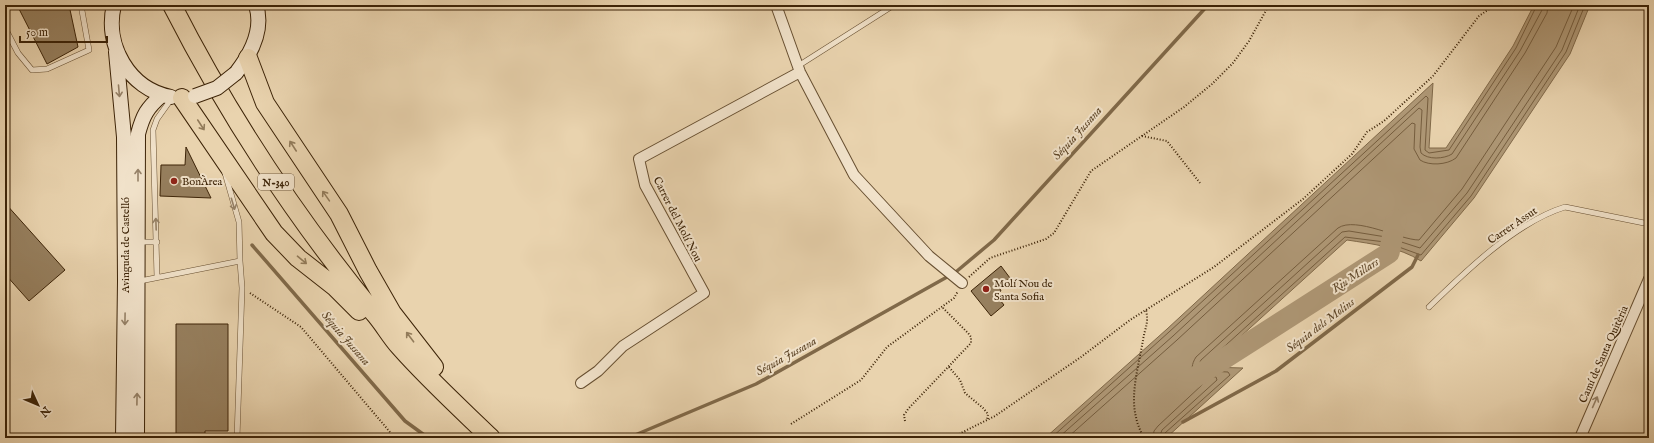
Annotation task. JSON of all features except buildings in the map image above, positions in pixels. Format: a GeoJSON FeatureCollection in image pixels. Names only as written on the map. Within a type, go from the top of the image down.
{"type":"FeatureCollection","features":[{"type":"Feature","properties":{"kind":"highway","name":"N-340"},"geometry":{"type":"LineString","coordinates":[[172,5],[219,91],[286,198],[344,276],[399,346],[454,403],[492,438]]}},
{"type":"Feature","properties":{"kind":"highway"},"geometry":{"type":"LineString","coordinates":[[248,58],[265,103],[339,214],[368,271],[392,313],[424,356],[450,383],[454,403]]}},
{"type":"Feature","properties":{"kind":"highway"},"geometry":{"type":"LineString","coordinates":[[178,97],[219,153],[274,233],[298,258],[335,287],[378,331],[399,346]]}},
{"type":"Feature","properties":{"kind":"main road"},"geometry":{"type":"LineString","coordinates":[[114,5],[111,32],[116,52],[127,70],[144,86],[178,97],[216,88],[236,73],[248,58],[255,43],[258,11],[256,5]]}},
{"type":"Feature","properties":{"kind":"main road","name":"Avinguda de Castelló"},"geometry":{"type":"LineString","coordinates":[[116,52],[124,137],[125,281],[123,438]]}},
{"type":"Feature","properties":{"kind":"main road","name":"Avinguda de Castelló"},"geometry":{"type":"LineString","coordinates":[[136,438],[138,134],[143,116],[152,104],[178,97]]}},
{"type":"Feature","properties":{"kind":"street"},"geometry":{"type":"LineString","coordinates":[[776,5],[799,69],[854,175],[929,256],[962,283]]}},
{"type":"Feature","properties":{"kind":"street","name":"Carrer del Molí Nou"},"geometry":{"type":"LineString","coordinates":[[581,383],[598,371],[623,346],[704,293],[645,185],[639,159],[799,69]]}},
{"type":"Feature","properties":{"kind":"street","name":"Camí de Santa Quitèria"},"geometry":{"type":"LineString","coordinates":[[1580,438],[1649,279]]}},
{"type":"Feature","properties":{"kind":"lane"},"geometry":{"type":"LineString","coordinates":[[5,28],[18,53],[32,70],[47,69],[89,50],[81,5]]}},
{"type":"Feature","properties":{"kind":"lane"},"geometry":{"type":"LineString","coordinates":[[799,69],[894,5]]}},
{"type":"Feature","properties":{"kind":"lane"},"geometry":{"type":"LineString","coordinates":[[157,277],[153,130],[157,119],[178,97]]}},
{"type":"Feature","properties":{"kind":"lane"},"geometry":{"type":"LineString","coordinates":[[219,153],[239,222],[242,288],[237,438]]}},
{"type":"Feature","properties":{"kind":"lane","name":"Carrer Assut"},"geometry":{"type":"LineString","coordinates":[[1429,307],[1471,267],[1520,229],[1552,211],[1565,207],[1649,224]]}},
{"type":"Feature","properties":{"kind":"lane"},"geometry":{"type":"LineString","coordinates":[[138,242],[157,242]]}},
{"type":"Feature","properties":{"kind":"lane"},"geometry":{"type":"LineString","coordinates":[[138,281],[240,261]]}},
{"type":"Feature","properties":{"kind":"path"},"geometry":{"type":"LineString","coordinates":[[791,424],[861,380],[887,347],[954,298],[962,283],[990,258],[1046,239],[1054,233],[1091,171],[1184,107],[1233,63],[1249,41],[1269,5]]}},
{"type":"Feature","properties":{"kind":"path"},"geometry":{"type":"LineString","coordinates":[[952,438],[987,420],[1072,363],[1112,332],[1214,267],[1303,199],[1352,154],[1367,132],[1384,121],[1433,76],[1479,16],[1495,5]]}},
{"type":"Feature","properties":{"kind":"path"},"geometry":{"type":"LineString","coordinates":[[1142,136],[1167,141],[1200,183]]}},
{"type":"Feature","properties":{"kind":"path"},"geometry":{"type":"LineString","coordinates":[[242,288],[301,327],[395,438]]}},
{"type":"Feature","properties":{"kind":"path"},"geometry":{"type":"LineString","coordinates":[[905,421],[904,414],[908,409],[971,343],[971,337],[942,307]]}},
{"type":"Feature","properties":{"kind":"path"},"geometry":{"type":"LineString","coordinates":[[1143,438],[1135,416],[1134,383],[1148,321],[1146,310]]}},
{"type":"Feature","properties":{"kind":"path"},"geometry":{"type":"LineString","coordinates":[[949,367],[960,380],[965,393],[984,408],[988,414],[987,420]]}},
{"type":"Feature","properties":{"kind":"path"},"geometry":{"type":"LineString","coordinates":[[963,438],[965,432]]}},
{"type":"Feature","properties":{"kind":"water"},"geometry":{"type":"Polygon","coordinates":[[[1534,5],[1590,5],[1570,54],[1474,198],[1421,261],[1395,249],[1347,240],[1207,367],[1243,368],[1166,438],[1045,438],[1167,329],[1433,83],[1429,148],[1446,148],[1513,46],[1534,5]]]}},
{"type":"Feature","properties":{"kind":"waterway","name":"Séquia Jussana"},"geometry":{"type":"LineString","coordinates":[[957,271],[994,240],[1208,5]]}},
{"type":"Feature","properties":{"kind":"waterway","name":"Riu Millars"},"geometry":{"type":"LineString","coordinates":[[1186,383],[1389,253],[1396,220]]}},
{"type":"Feature","properties":{"kind":"waterway","name":"Séquia Jussana"},"geometry":{"type":"LineString","coordinates":[[252,245],[405,421],[427,437],[432,438]]}},
{"type":"Feature","properties":{"kind":"waterway","name":"Séquia dels Molins"},"geometry":{"type":"LineString","coordinates":[[1183,422],[1276,371],[1412,267],[1418,255]]}},
{"type":"Feature","properties":{"kind":"waterway","name":"Séquia Jussana"},"geometry":{"type":"LineString","coordinates":[[628,438],[756,384],[947,277]]}},
{"type":"Feature","properties":{"kind":"place","name":"BonÀrea"},"geometry":{"type":"Point","coordinates":[174,181]}},
{"type":"Feature","properties":{"kind":"place","name":"Molí Nou de Santa Sofia"},"geometry":{"type":"Point","coordinates":[986,289]}}]}
